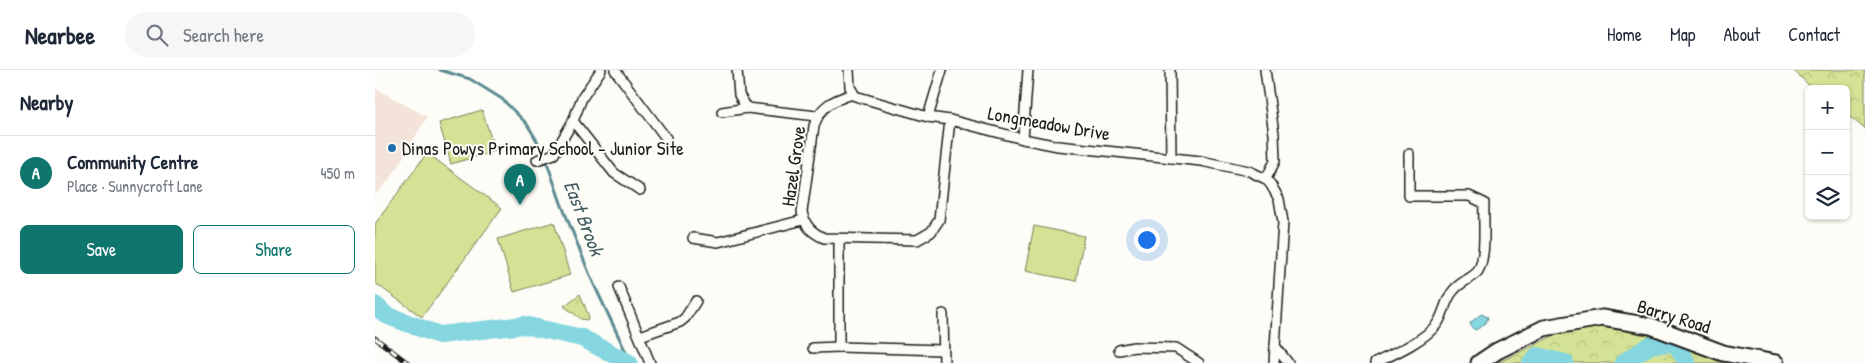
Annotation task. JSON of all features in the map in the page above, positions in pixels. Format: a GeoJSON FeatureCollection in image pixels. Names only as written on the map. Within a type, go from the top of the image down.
{"type":"FeatureCollection","features":[{"type":"Feature","properties":{"kind":"main road","name":"Barry Road"},"geometry":{"type":"LineString","coordinates":[[1479,363],[1497,351],[1544,328],[1601,318],[1651,326],[1723,353],[1776,363]]}},
{"type":"Feature","properties":{"kind":"street"},"geometry":{"type":"LineString","coordinates":[[537,160],[554,154],[573,121],[582,98],[601,70]]}},
{"type":"Feature","properties":{"kind":"street"},"geometry":{"type":"LineString","coordinates":[[615,70],[666,138]]}},
{"type":"Feature","properties":{"kind":"street"},"geometry":{"type":"LineString","coordinates":[[737,70],[739,96],[747,108]]}},
{"type":"Feature","properties":{"kind":"street"},"geometry":{"type":"LineString","coordinates":[[849,70],[850,87],[853,94]]}},
{"type":"Feature","properties":{"kind":"street"},"geometry":{"type":"LineString","coordinates":[[928,117],[942,70]]}},
{"type":"Feature","properties":{"kind":"street"},"geometry":{"type":"LineString","coordinates":[[1023,139],[1028,70]]}},
{"type":"Feature","properties":{"kind":"street"},"geometry":{"type":"LineString","coordinates":[[1170,70],[1171,158]]}},
{"type":"Feature","properties":{"kind":"street"},"geometry":{"type":"LineString","coordinates":[[1265,70],[1274,134],[1275,161],[1266,180],[1279,199],[1283,222],[1274,363]]}},
{"type":"Feature","properties":{"kind":"street","name":"Hazel Grove"},"geometry":{"type":"LineString","coordinates":[[853,94],[825,106],[817,116],[802,204],[803,220],[814,233],[824,238],[917,240],[931,232],[939,220],[949,120]]}},
{"type":"Feature","properties":{"kind":"street","name":"Longmeadow Drive"},"geometry":{"type":"LineString","coordinates":[[853,94],[928,117],[949,120],[1023,139],[1058,146],[1201,161],[1249,171],[1266,180]]}},
{"type":"Feature","properties":{"kind":"street"},"geometry":{"type":"LineString","coordinates":[[722,112],[747,108],[817,116]]}},
{"type":"Feature","properties":{"kind":"street"},"geometry":{"type":"LineString","coordinates":[[573,121],[614,173],[640,190]]}},
{"type":"Feature","properties":{"kind":"street"},"geometry":{"type":"LineString","coordinates":[[1375,363],[1401,350],[1425,334],[1437,323],[1453,290],[1477,272],[1482,257],[1484,203],[1469,196],[1409,196],[1409,154]]}},
{"type":"Feature","properties":{"kind":"street"},"geometry":{"type":"LineString","coordinates":[[693,238],[718,242],[803,220]]}},
{"type":"Feature","properties":{"kind":"street"},"geometry":{"type":"LineString","coordinates":[[839,239],[839,346]]}},
{"type":"Feature","properties":{"kind":"street"},"geometry":{"type":"LineString","coordinates":[[619,287],[650,363]]}},
{"type":"Feature","properties":{"kind":"street"},"geometry":{"type":"LineString","coordinates":[[639,336],[679,322],[685,318],[696,301]]}},
{"type":"Feature","properties":{"kind":"street"},"geometry":{"type":"LineString","coordinates":[[943,314],[944,363]]}},
{"type":"Feature","properties":{"kind":"street"},"geometry":{"type":"LineString","coordinates":[[813,348],[839,346],[943,350]]}},
{"type":"Feature","properties":{"kind":"street"},"geometry":{"type":"LineString","coordinates":[[1275,346],[1287,363]]}},
{"type":"Feature","properties":{"kind":"street"},"geometry":{"type":"LineString","coordinates":[[1119,350],[1134,347],[1176,348],[1199,363]]}},
{"type":"Feature","properties":{"kind":"shaded area","name":"Dinas Powys Primary School - Junior Site"},"geometry":{"type":"Polygon","coordinates":[[[375,88],[427,117],[390,179],[375,195],[375,88]]]}},
{"type":"Feature","properties":{"kind":"green space"},"geometry":{"type":"Polygon","coordinates":[[[1793,70],[1865,70],[1865,129],[1850,117],[1850,85],[1809,85],[1793,70]]]}},
{"type":"Feature","properties":{"kind":"green space"},"geometry":{"type":"Polygon","coordinates":[[[482,110],[495,151],[451,164],[439,123],[482,110]]]}},
{"type":"Feature","properties":{"kind":"green space"},"geometry":{"type":"Polygon","coordinates":[[[427,153],[502,208],[422,317],[375,283],[375,224],[427,153]]]}},
{"type":"Feature","properties":{"kind":"green space"},"geometry":{"type":"Polygon","coordinates":[[[554,222],[570,275],[514,292],[498,239],[554,222]]]}},
{"type":"Feature","properties":{"kind":"green space"},"geometry":{"type":"Polygon","coordinates":[[[1034,226],[1084,236],[1076,281],[1025,271],[1034,226]]]}},
{"type":"Feature","properties":{"kind":"green space"},"geometry":{"type":"Polygon","coordinates":[[[580,294],[589,317],[587,320],[581,319],[564,306],[580,294]]]}},
{"type":"Feature","properties":{"kind":"green space"},"geometry":{"type":"Polygon","coordinates":[[[1630,324],[1737,363],[1497,363],[1565,330],[1630,324]]]}},
{"type":"Feature","properties":{"kind":"water"},"geometry":{"type":"Polygon","coordinates":[[[1481,314],[1488,317],[1486,323],[1476,330],[1472,328],[1470,323],[1481,314]]]}},
{"type":"Feature","properties":{"kind":"waterway","name":"East Brook"},"geometry":{"type":"LineString","coordinates":[[440,70],[470,79],[502,99],[527,124],[543,151],[561,203],[591,278],[631,363]]}},
{"type":"Feature","properties":{"kind":"waterway"},"geometry":{"type":"LineString","coordinates":[[375,305],[386,315],[439,335],[524,325],[582,338],[629,363]]}},
{"type":"Feature","properties":{"kind":"waterway"},"geometry":{"type":"LineString","coordinates":[[1623,363],[1652,344],[1676,343],[1687,363]]}},
{"type":"Feature","properties":{"kind":"waterway"},"geometry":{"type":"LineString","coordinates":[[1531,363],[1537,356],[1565,363]]}},
{"type":"Feature","properties":{"kind":"railway"},"geometry":{"type":"LineString","coordinates":[[375,338],[408,363]]}},
{"type":"Feature","properties":{"kind":"place","name":"Dinas Powys Primary School - Junior Site"},"geometry":{"type":"Point","coordinates":[392,148]}},
{"type":"Feature","properties":{"kind":"place","name":"Community Centre"},"geometry":{"type":"Point","coordinates":[520,205]}}]}
